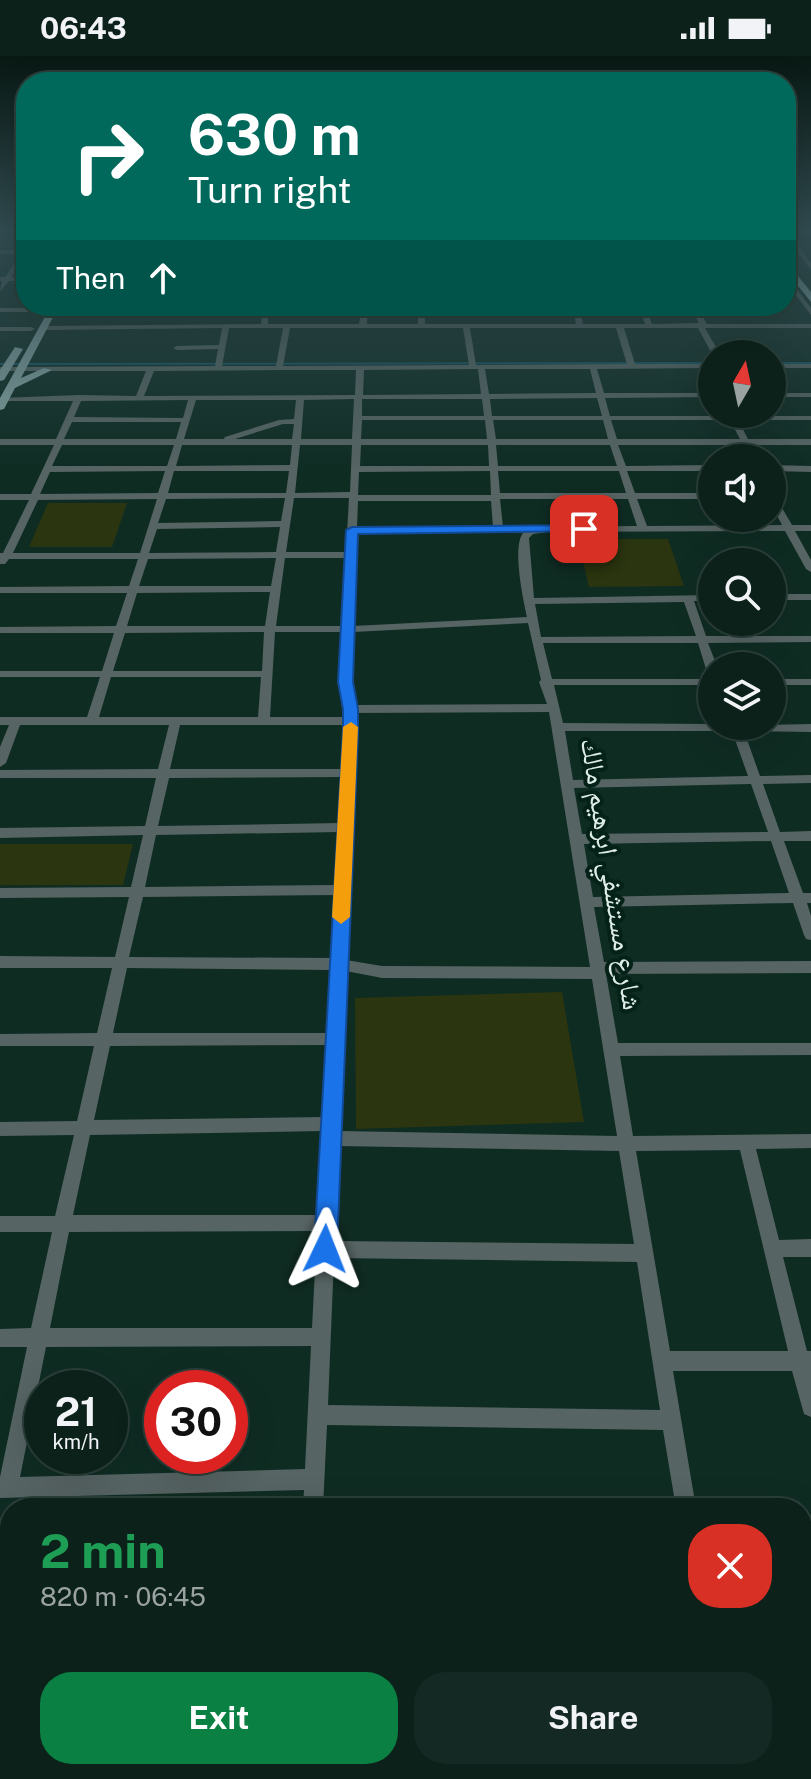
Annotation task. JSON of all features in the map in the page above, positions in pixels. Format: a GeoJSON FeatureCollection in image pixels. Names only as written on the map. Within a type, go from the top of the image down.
{"type":"FeatureCollection","features":[{"type":"Feature","properties":{"kind":"main road"},"geometry":{"type":"LineString","coordinates":[[1,370],[39,316]]}},
{"type":"Feature","properties":{"kind":"main road"},"geometry":{"type":"LineString","coordinates":[[2,403],[50,316]]}},
{"type":"Feature","properties":{"kind":"main road"},"geometry":{"type":"LineString","coordinates":[[28,354],[31,363],[49,369]]}},
{"type":"Feature","properties":{"kind":"main road"},"geometry":{"type":"LineString","coordinates":[[9,388],[30,375],[49,369]]}},
{"type":"Feature","properties":{"kind":"street"},"geometry":{"type":"LineString","coordinates":[[264,325],[265,316]]}},
{"type":"Feature","properties":{"kind":"street"},"geometry":{"type":"LineString","coordinates":[[363,324],[364,316]]}},
{"type":"Feature","properties":{"kind":"street"},"geometry":{"type":"LineString","coordinates":[[422,316],[422,325]]}},
{"type":"Feature","properties":{"kind":"street"},"geometry":{"type":"LineString","coordinates":[[578,316],[580,325]]}},
{"type":"Feature","properties":{"kind":"street"},"geometry":{"type":"LineString","coordinates":[[646,316],[649,325]]}},
{"type":"Feature","properties":{"kind":"street"},"geometry":{"type":"LineString","coordinates":[[698,316],[709,340]]}},
{"type":"Feature","properties":{"kind":"street"},"geometry":{"type":"LineString","coordinates":[[43,328],[363,324],[811,326]]}},
{"type":"Feature","properties":{"kind":"street"},"geometry":{"type":"LineString","coordinates":[[279,368],[287,325]]}},
{"type":"Feature","properties":{"kind":"street"},"geometry":{"type":"LineString","coordinates":[[466,325],[492,443],[498,530]]}},
{"type":"Feature","properties":{"kind":"street"},"geometry":{"type":"LineString","coordinates":[[619,325],[632,367]]}},
{"type":"Feature","properties":{"kind":"street"},"geometry":{"type":"LineString","coordinates":[[171,368],[184,326]]}},
{"type":"Feature","properties":{"kind":"street"},"geometry":{"type":"LineString","coordinates":[[218,368],[226,326]]}},
{"type":"Feature","properties":{"kind":"street"},"geometry":{"type":"LineString","coordinates":[[0,329],[31,329]]}},
{"type":"Feature","properties":{"kind":"street"},"geometry":{"type":"LineString","coordinates":[[177,348],[222,347]]}},
{"type":"Feature","properties":{"kind":"street"},"geometry":{"type":"LineString","coordinates":[[786,366],[811,367]]}},
{"type":"Feature","properties":{"kind":"street"},"geometry":{"type":"LineString","coordinates":[[313,1498],[348,773],[350,715],[345,682],[360,367]]}},
{"type":"Feature","properties":{"kind":"street"},"geometry":{"type":"LineString","coordinates":[[593,367],[613,442],[643,529]]}},
{"type":"Feature","properties":{"kind":"street"},"geometry":{"type":"LineString","coordinates":[[140,397],[151,368]]}},
{"type":"Feature","properties":{"kind":"street"},"geometry":{"type":"LineString","coordinates":[[248,397],[254,368]]}},
{"type":"Feature","properties":{"kind":"street"},"geometry":{"type":"LineString","coordinates":[[1,370],[698,368]]}},
{"type":"Feature","properties":{"kind":"street"},"geometry":{"type":"LineString","coordinates":[[2,403],[79,397],[698,395]]}},
{"type":"Feature","properties":{"kind":"street"},"geometry":{"type":"LineString","coordinates":[[786,395],[811,395]]}},
{"type":"Feature","properties":{"kind":"street"},"geometry":{"type":"LineString","coordinates":[[2,559],[13,545],[79,397]]}},
{"type":"Feature","properties":{"kind":"street"},"geometry":{"type":"LineString","coordinates":[[92,721],[193,397]]}},
{"type":"Feature","properties":{"kind":"street"},"geometry":{"type":"LineString","coordinates":[[264,721],[270,628],[287,524],[300,397]]}},
{"type":"Feature","properties":{"kind":"street"},"geometry":{"type":"LineString","coordinates":[[358,418],[698,417]]}},
{"type":"Feature","properties":{"kind":"street"},"geometry":{"type":"LineString","coordinates":[[786,417],[811,418]]}},
{"type":"Feature","properties":{"kind":"street"},"geometry":{"type":"LineString","coordinates":[[68,419],[185,420]]}},
{"type":"Feature","properties":{"kind":"street"},"geometry":{"type":"LineString","coordinates":[[221,443],[246,432],[296,421]]}},
{"type":"Feature","properties":{"kind":"street"},"geometry":{"type":"LineString","coordinates":[[738,428],[746,444]]}},
{"type":"Feature","properties":{"kind":"street"},"geometry":{"type":"LineString","coordinates":[[0,442],[811,442]]}},
{"type":"Feature","properties":{"kind":"street"},"geometry":{"type":"LineString","coordinates":[[45,469],[294,468]]}},
{"type":"Feature","properties":{"kind":"street"},"geometry":{"type":"LineString","coordinates":[[355,469],[698,468]]}},
{"type":"Feature","properties":{"kind":"street"},"geometry":{"type":"LineString","coordinates":[[786,468],[811,469]]}},
{"type":"Feature","properties":{"kind":"street"},"geometry":{"type":"LineString","coordinates":[[0,497],[698,496]]}},
{"type":"Feature","properties":{"kind":"street"},"geometry":{"type":"LineString","coordinates":[[786,521],[811,569]]}},
{"type":"Feature","properties":{"kind":"street"},"geometry":{"type":"LineString","coordinates":[[152,526],[287,524]]}},
{"type":"Feature","properties":{"kind":"street"},"geometry":{"type":"LineString","coordinates":[[352,530],[811,528]]}},
{"type":"Feature","properties":{"kind":"street","name":"شارع مستشفي ابرهيم مالك"},"geometry":{"type":"LineString","coordinates":[[533,530],[526,534],[524,541],[531,601],[545,682],[558,727],[684,1498]]}},
{"type":"Feature","properties":{"kind":"street"},"geometry":{"type":"LineString","coordinates":[[2,559],[350,555]]}},
{"type":"Feature","properties":{"kind":"street"},"geometry":{"type":"LineString","coordinates":[[0,590],[276,589]]}},
{"type":"Feature","properties":{"kind":"street"},"geometry":{"type":"LineString","coordinates":[[786,597],[811,597]]}},
{"type":"Feature","properties":{"kind":"street"},"geometry":{"type":"LineString","coordinates":[[688,598],[706,652]]}},
{"type":"Feature","properties":{"kind":"street"},"geometry":{"type":"LineString","coordinates":[[531,601],[698,598]]}},
{"type":"Feature","properties":{"kind":"street"},"geometry":{"type":"LineString","coordinates":[[0,630],[347,629],[534,620]]}},
{"type":"Feature","properties":{"kind":"street"},"geometry":{"type":"LineString","coordinates":[[538,640],[811,639]]}},
{"type":"Feature","properties":{"kind":"street"},"geometry":{"type":"LineString","coordinates":[[0,674],[266,674]]}},
{"type":"Feature","properties":{"kind":"street"},"geometry":{"type":"LineString","coordinates":[[545,682],[698,682]]}},
{"type":"Feature","properties":{"kind":"street"},"geometry":{"type":"LineString","coordinates":[[786,682],[811,682]]}},
{"type":"Feature","properties":{"kind":"street"},"geometry":{"type":"LineString","coordinates":[[0,721],[264,721],[554,708]]}},
{"type":"Feature","properties":{"kind":"street"},"geometry":{"type":"LineString","coordinates":[[0,763],[16,721]]}},
{"type":"Feature","properties":{"kind":"street"},"geometry":{"type":"LineString","coordinates":[[175,722],[62,1224],[41,1338],[4,1488],[314,1479]]}},
{"type":"Feature","properties":{"kind":"street"},"geometry":{"type":"LineString","coordinates":[[558,727],[698,727]]}},
{"type":"Feature","properties":{"kind":"street"},"geometry":{"type":"LineString","coordinates":[[786,728],[811,728]]}},
{"type":"Feature","properties":{"kind":"street"},"geometry":{"type":"LineString","coordinates":[[741,740],[754,779],[805,898],[811,935]]}},
{"type":"Feature","properties":{"kind":"street"},"geometry":{"type":"LineString","coordinates":[[0,774],[348,773]]}},
{"type":"Feature","properties":{"kind":"street"},"geometry":{"type":"LineString","coordinates":[[567,784],[811,779]]}},
{"type":"Feature","properties":{"kind":"street"},"geometry":{"type":"LineString","coordinates":[[0,833],[345,827]]}},
{"type":"Feature","properties":{"kind":"street"},"geometry":{"type":"LineString","coordinates":[[576,839],[811,836]]}},
{"type":"Feature","properties":{"kind":"street"},"geometry":{"type":"LineString","coordinates":[[0,893],[342,890]]}},
{"type":"Feature","properties":{"kind":"street"},"geometry":{"type":"LineString","coordinates":[[586,902],[805,898]]}},
{"type":"Feature","properties":{"kind":"street"},"geometry":{"type":"LineString","coordinates":[[0,962],[339,964],[382,972],[811,967]]}},
{"type":"Feature","properties":{"kind":"street"},"geometry":{"type":"LineString","coordinates":[[0,1040],[336,1039]]}},
{"type":"Feature","properties":{"kind":"street"},"geometry":{"type":"LineString","coordinates":[[611,1050],[811,1049]]}},
{"type":"Feature","properties":{"kind":"street"},"geometry":{"type":"LineString","coordinates":[[0,1129],[330,1131],[626,1144],[811,1141]]}},
{"type":"Feature","properties":{"kind":"street"},"geometry":{"type":"LineString","coordinates":[[746,1142],[772,1249],[805,1361],[811,1407]]}},
{"type":"Feature","properties":{"kind":"street"},"geometry":{"type":"LineString","coordinates":[[0,1224],[326,1223]]}},
{"type":"Feature","properties":{"kind":"street"},"geometry":{"type":"LineString","coordinates":[[772,1249],[811,1248]]}},
{"type":"Feature","properties":{"kind":"street"},"geometry":{"type":"LineString","coordinates":[[325,1249],[644,1253]]}},
{"type":"Feature","properties":{"kind":"street"},"geometry":{"type":"LineString","coordinates":[[0,1338],[321,1337]]}},
{"type":"Feature","properties":{"kind":"street"},"geometry":{"type":"LineString","coordinates":[[662,1361],[805,1361]]}},
{"type":"Feature","properties":{"kind":"street"},"geometry":{"type":"LineString","coordinates":[[317,1415],[671,1420]]}},
{"type":"Feature","properties":{"kind":"green space"},"geometry":{"type":"Polygon","coordinates":[[[48,503],[127,503],[112,547],[29,547],[48,503]]]}},
{"type":"Feature","properties":{"kind":"green space"},"geometry":{"type":"Polygon","coordinates":[[[578,539],[668,539],[684,586],[589,587],[578,539]]]}},
{"type":"Feature","properties":{"kind":"green space"},"geometry":{"type":"Polygon","coordinates":[[[0,844],[133,844],[123,885],[0,885],[0,844]]]}},
{"type":"Feature","properties":{"kind":"green space"},"geometry":{"type":"Polygon","coordinates":[[[562,992],[584,1122],[356,1129],[355,998],[562,992]]]}},
{"type":"Feature","properties":{"kind":"waterway"},"geometry":{"type":"LineString","coordinates":[[28,364],[698,363]]}},
{"type":"Feature","properties":{"kind":"waterway"},"geometry":{"type":"LineString","coordinates":[[786,363],[811,363]]}},
{"type":"Feature","properties":{"kind":"waterway"},"geometry":{"type":"LineString","coordinates":[[0,364],[20,364]]}},
{"type":"Feature","properties":{"kind":"slow traffic"},"geometry":{"type":"LineString","coordinates":[[341,917],[351,727]]}},
{"type":"Feature","properties":{"kind":"route"},"geometry":{"type":"LineString","coordinates":[[325,1249],[351,732],[351,709],[345,682],[352,530],[584,529]]}}]}
